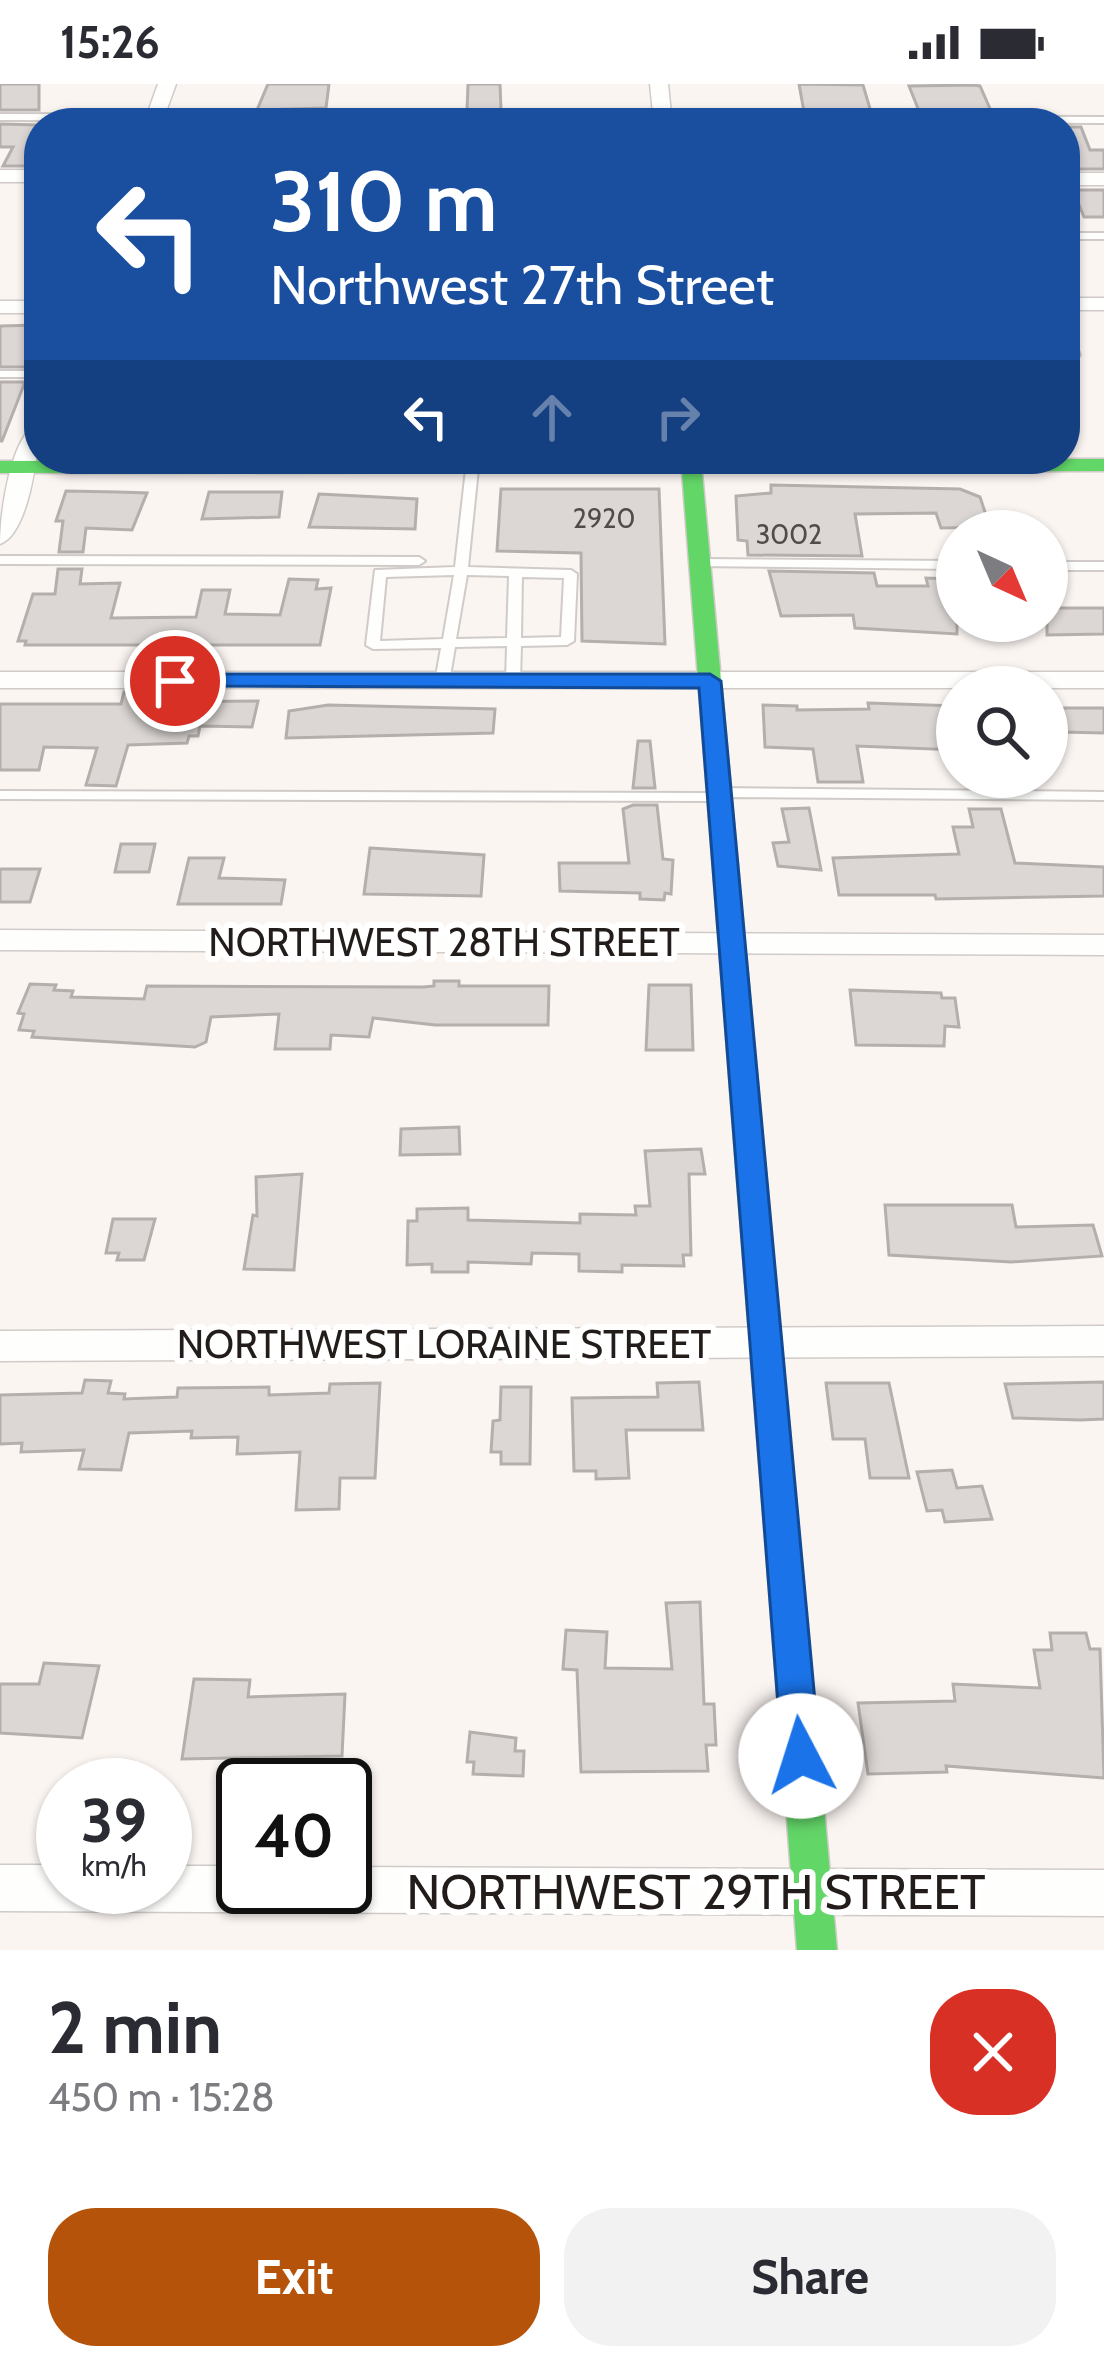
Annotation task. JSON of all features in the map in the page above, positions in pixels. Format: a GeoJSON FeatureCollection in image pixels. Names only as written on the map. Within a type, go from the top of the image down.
{"type":"FeatureCollection","features":[{"type":"Feature","properties":{"kind":"street"},"geometry":{"type":"LineString","coordinates":[[0,536],[12,468]]}},
{"type":"Feature","properties":{"kind":"street"},"geometry":{"type":"LineString","coordinates":[[692,474],[818,1950]]}},
{"type":"Feature","properties":{"kind":"street"},"geometry":{"type":"LineString","coordinates":[[0,680],[1104,680]]}},
{"type":"Feature","properties":{"kind":"street","name":"NORTHWEST 28TH STREET"},"geometry":{"type":"LineString","coordinates":[[0,940],[1104,945]]}},
{"type":"Feature","properties":{"kind":"street","name":"NORTHWEST LORAINE STREET"},"geometry":{"type":"LineString","coordinates":[[0,1346],[1104,1341]]}},
{"type":"Feature","properties":{"kind":"street","name":"NORTHWEST 29TH STREET"},"geometry":{"type":"LineString","coordinates":[[0,1888],[1104,1893]]}},
{"type":"Feature","properties":{"kind":"lane"},"geometry":{"type":"LineString","coordinates":[[442,682],[471,474]]}},
{"type":"Feature","properties":{"kind":"lane"},"geometry":{"type":"LineString","coordinates":[[0,560],[461,566],[571,574],[567,640],[373,645],[380,573],[461,566]]}},
{"type":"Feature","properties":{"kind":"lane"},"geometry":{"type":"LineString","coordinates":[[700,563],[936,565]]}},
{"type":"Feature","properties":{"kind":"lane"},"geometry":{"type":"LineString","coordinates":[[1068,566],[1104,566]]}},
{"type":"Feature","properties":{"kind":"lane"},"geometry":{"type":"LineString","coordinates":[[513,681],[516,572]]}},
{"type":"Feature","properties":{"kind":"lane"},"geometry":{"type":"LineString","coordinates":[[0,795],[1104,796]]}},
{"type":"Feature","properties":{"kind":"building"},"geometry":{"type":"Polygon","coordinates":[[[0,84],[39,84],[39,108],[0,110],[0,84]]]}},
{"type":"Feature","properties":{"kind":"building"},"geometry":{"type":"Polygon","coordinates":[[[268,84],[329,84],[326,108],[258,108],[268,84]]]}},
{"type":"Feature","properties":{"kind":"building"},"geometry":{"type":"Polygon","coordinates":[[[468,84],[500,84],[501,108],[467,108],[468,84]]]}},
{"type":"Feature","properties":{"kind":"building"},"geometry":{"type":"Polygon","coordinates":[[[799,84],[863,85],[870,108],[803,108],[799,84]]]}},
{"type":"Feature","properties":{"kind":"building"},"geometry":{"type":"Polygon","coordinates":[[[909,86],[980,86],[990,108],[918,108],[909,86]]]}},
{"type":"Feature","properties":{"kind":"building"},"geometry":{"type":"Polygon","coordinates":[[[0,124],[24,125],[24,166],[3,166],[13,147],[0,147],[0,124]]]}},
{"type":"Feature","properties":{"kind":"building"},"geometry":{"type":"Polygon","coordinates":[[[1080,127],[1090,150],[1104,150],[1104,169],[1080,169],[1080,127]]]}},
{"type":"Feature","properties":{"kind":"building"},"geometry":{"type":"Polygon","coordinates":[[[1080,190],[1104,190],[1104,217],[1084,217],[1080,190]]]}},
{"type":"Feature","properties":{"kind":"building"},"geometry":{"type":"Polygon","coordinates":[[[24,325],[24,367],[0,367],[0,326],[24,325]]]}},
{"type":"Feature","properties":{"kind":"building"},"geometry":{"type":"Polygon","coordinates":[[[0,382],[24,382],[2,441],[0,382]]]}},
{"type":"Feature","properties":{"kind":"building"},"geometry":{"type":"Polygon","coordinates":[[[771,485],[960,489],[980,497],[984,510],[855,514],[862,556],[748,555],[747,541],[738,540],[736,496],[771,493],[771,485]]]}},
{"type":"Feature","properties":{"kind":"building"},"geometry":{"type":"Polygon","coordinates":[[[501,489],[659,489],[665,644],[582,641],[581,553],[497,551],[501,489]]]}},
{"type":"Feature","properties":{"kind":"building"},"geometry":{"type":"Polygon","coordinates":[[[66,491],[147,493],[132,530],[86,528],[83,552],[59,552],[63,521],[56,521],[66,491]]]}},
{"type":"Feature","properties":{"kind":"building"},"geometry":{"type":"Polygon","coordinates":[[[209,492],[282,492],[279,517],[202,519],[209,492]]]}},
{"type":"Feature","properties":{"kind":"building"},"geometry":{"type":"Polygon","coordinates":[[[319,494],[417,499],[415,529],[309,527],[319,494]]]}},
{"type":"Feature","properties":{"kind":"building"},"geometry":{"type":"Polygon","coordinates":[[[58,569],[82,569],[80,584],[120,583],[111,618],[196,617],[202,590],[230,590],[225,614],[280,615],[289,579],[318,580],[316,589],[331,588],[320,645],[25,645],[26,641],[18,641],[33,594],[55,594],[58,569]]]}},
{"type":"Feature","properties":{"kind":"building"},"geometry":{"type":"Polygon","coordinates":[[[769,571],[874,573],[877,586],[928,586],[926,578],[936,578],[936,633],[855,628],[853,615],[781,616],[769,571]]]}},
{"type":"Feature","properties":{"kind":"building"},"geometry":{"type":"Polygon","coordinates":[[[1068,608],[1104,608],[1104,634],[1068,635],[1068,608]]]}},
{"type":"Feature","properties":{"kind":"building"},"geometry":{"type":"Polygon","coordinates":[[[124,692],[152,692],[149,702],[258,701],[252,727],[200,726],[198,736],[189,736],[187,743],[128,745],[116,786],[86,785],[97,748],[44,747],[39,770],[0,770],[0,704],[121,704],[124,692]]]}},
{"type":"Feature","properties":{"kind":"building"},"geometry":{"type":"Polygon","coordinates":[[[868,703],[936,705],[936,749],[857,746],[863,782],[818,782],[813,749],[765,747],[763,705],[797,706],[797,710],[869,709],[868,703]]]}},
{"type":"Feature","properties":{"kind":"building"},"geometry":{"type":"Polygon","coordinates":[[[328,705],[495,709],[493,733],[286,738],[289,711],[328,705]]]}},
{"type":"Feature","properties":{"kind":"building"},"geometry":{"type":"Polygon","coordinates":[[[1068,708],[1104,708],[1104,733],[1068,732],[1068,708]]]}},
{"type":"Feature","properties":{"kind":"building"},"geometry":{"type":"Polygon","coordinates":[[[638,741],[650,741],[655,788],[633,788],[638,741]]]}},
{"type":"Feature","properties":{"kind":"building"},"geometry":{"type":"Polygon","coordinates":[[[657,805],[663,859],[673,860],[671,894],[665,893],[664,900],[640,899],[640,893],[560,891],[559,863],[629,863],[623,809],[657,805]]]}},
{"type":"Feature","properties":{"kind":"building"},"geometry":{"type":"Polygon","coordinates":[[[809,808],[821,870],[778,866],[773,843],[789,842],[782,809],[809,808]]]}},
{"type":"Feature","properties":{"kind":"building"},"geometry":{"type":"Polygon","coordinates":[[[969,809],[1001,809],[1015,863],[1104,867],[1104,896],[936,899],[935,895],[839,895],[833,858],[959,854],[953,827],[973,827],[969,809]]]}},
{"type":"Feature","properties":{"kind":"building"},"geometry":{"type":"Polygon","coordinates":[[[121,844],[155,844],[149,872],[115,872],[121,844]]]}},
{"type":"Feature","properties":{"kind":"building"},"geometry":{"type":"Polygon","coordinates":[[[370,848],[484,855],[481,896],[364,894],[370,848]]]}},
{"type":"Feature","properties":{"kind":"building"},"geometry":{"type":"Polygon","coordinates":[[[189,858],[224,858],[219,878],[285,880],[281,904],[178,904],[189,858]]]}},
{"type":"Feature","properties":{"kind":"building"},"geometry":{"type":"Polygon","coordinates":[[[0,869],[40,869],[30,902],[0,902],[0,869]]]}},
{"type":"Feature","properties":{"kind":"building"},"geometry":{"type":"Polygon","coordinates":[[[434,981],[459,981],[459,986],[549,986],[548,1025],[435,1025],[373,1018],[369,1037],[331,1035],[330,1049],[275,1049],[279,1014],[211,1017],[206,1042],[195,1047],[32,1037],[34,1031],[19,1030],[24,1014],[18,1013],[30,984],[56,985],[54,990],[73,991],[71,997],[144,999],[147,986],[424,987],[434,986],[434,981]]]}},
{"type":"Feature","properties":{"kind":"building"},"geometry":{"type":"Polygon","coordinates":[[[649,985],[691,985],[693,1050],[646,1050],[649,985]]]}},
{"type":"Feature","properties":{"kind":"building"},"geometry":{"type":"Polygon","coordinates":[[[850,990],[941,993],[942,998],[955,998],[959,1027],[945,1026],[944,1046],[856,1045],[850,990]]]}},
{"type":"Feature","properties":{"kind":"building"},"geometry":{"type":"Polygon","coordinates":[[[459,1127],[460,1154],[400,1155],[401,1129],[459,1127]]]}},
{"type":"Feature","properties":{"kind":"building"},"geometry":{"type":"Polygon","coordinates":[[[701,1149],[705,1174],[689,1174],[691,1255],[683,1255],[684,1266],[622,1265],[622,1272],[579,1271],[579,1254],[532,1253],[531,1264],[468,1262],[468,1272],[432,1272],[432,1264],[407,1265],[408,1221],[417,1221],[417,1209],[468,1208],[468,1220],[580,1223],[580,1214],[636,1215],[635,1206],[650,1206],[645,1151],[701,1149]]]}},
{"type":"Feature","properties":{"kind":"building"},"geometry":{"type":"Polygon","coordinates":[[[302,1174],[294,1270],[244,1269],[253,1215],[257,1216],[256,1177],[302,1174]]]}},
{"type":"Feature","properties":{"kind":"building"},"geometry":{"type":"Polygon","coordinates":[[[885,1205],[1012,1205],[1016,1227],[1093,1225],[1102,1256],[1011,1262],[889,1255],[885,1205]]]}},
{"type":"Feature","properties":{"kind":"building"},"geometry":{"type":"Polygon","coordinates":[[[113,1219],[155,1219],[144,1260],[117,1260],[119,1253],[106,1253],[113,1219]]]}},
{"type":"Feature","properties":{"kind":"building"},"geometry":{"type":"Polygon","coordinates":[[[85,1380],[111,1381],[108,1393],[125,1394],[124,1399],[177,1397],[178,1388],[269,1387],[269,1395],[329,1393],[330,1384],[380,1383],[375,1478],[340,1478],[339,1509],[296,1510],[300,1452],[237,1454],[238,1437],[191,1438],[192,1431],[129,1433],[121,1470],[79,1469],[84,1450],[21,1452],[22,1443],[0,1444],[0,1395],[82,1393],[85,1380]]]}},
{"type":"Feature","properties":{"kind":"building"},"geometry":{"type":"Polygon","coordinates":[[[699,1382],[703,1430],[626,1430],[629,1478],[596,1479],[596,1471],[574,1471],[572,1398],[658,1397],[657,1383],[699,1382]]]}},
{"type":"Feature","properties":{"kind":"building"},"geometry":{"type":"Polygon","coordinates":[[[1104,1382],[1104,1419],[1080,1420],[1013,1418],[1005,1384],[1104,1382]]]}},
{"type":"Feature","properties":{"kind":"building"},"geometry":{"type":"Polygon","coordinates":[[[826,1383],[889,1383],[909,1478],[870,1478],[865,1439],[833,1439],[826,1383]]]}},
{"type":"Feature","properties":{"kind":"building"},"geometry":{"type":"Polygon","coordinates":[[[501,1387],[531,1387],[530,1464],[501,1464],[501,1452],[491,1452],[493,1421],[500,1420],[501,1387]]]}},
{"type":"Feature","properties":{"kind":"building"},"geometry":{"type":"Polygon","coordinates":[[[952,1470],[957,1488],[982,1486],[992,1519],[945,1522],[942,1510],[927,1511],[917,1472],[952,1470]]]}},
{"type":"Feature","properties":{"kind":"building"},"geometry":{"type":"Polygon","coordinates":[[[700,1602],[704,1704],[714,1704],[716,1745],[706,1745],[708,1771],[581,1772],[577,1670],[563,1669],[566,1630],[607,1632],[605,1668],[672,1669],[666,1603],[700,1602]]]}},
{"type":"Feature","properties":{"kind":"building"},"geometry":{"type":"Polygon","coordinates":[[[1050,1633],[1086,1633],[1090,1649],[1100,1649],[1104,1778],[946,1766],[947,1772],[868,1774],[858,1703],[955,1701],[953,1684],[1040,1688],[1034,1650],[1052,1650],[1050,1633]]]}},
{"type":"Feature","properties":{"kind":"building"},"geometry":{"type":"Polygon","coordinates":[[[44,1663],[99,1666],[82,1738],[0,1733],[0,1684],[39,1684],[44,1663]]]}},
{"type":"Feature","properties":{"kind":"building"},"geometry":{"type":"Polygon","coordinates":[[[194,1679],[250,1680],[248,1697],[345,1694],[342,1756],[182,1758],[194,1679]]]}},
{"type":"Feature","properties":{"kind":"building"},"geometry":{"type":"Polygon","coordinates":[[[470,1732],[516,1738],[515,1751],[524,1751],[523,1776],[473,1774],[474,1762],[467,1762],[470,1732]]]}},
{"type":"Feature","properties":{"kind":"traffic: fast"},"geometry":{"type":"LineString","coordinates":[[1080,465],[1104,465]]}},
{"type":"Feature","properties":{"kind":"traffic: fast"},"geometry":{"type":"LineString","coordinates":[[0,467],[24,467]]}},
{"type":"Feature","properties":{"kind":"traffic: fast"},"geometry":{"type":"LineString","coordinates":[[692,474],[817,1950]]}},
{"type":"Feature","properties":{"kind":"route"},"geometry":{"type":"LineString","coordinates":[[175,681],[710,681],[801,1756]]}}]}
